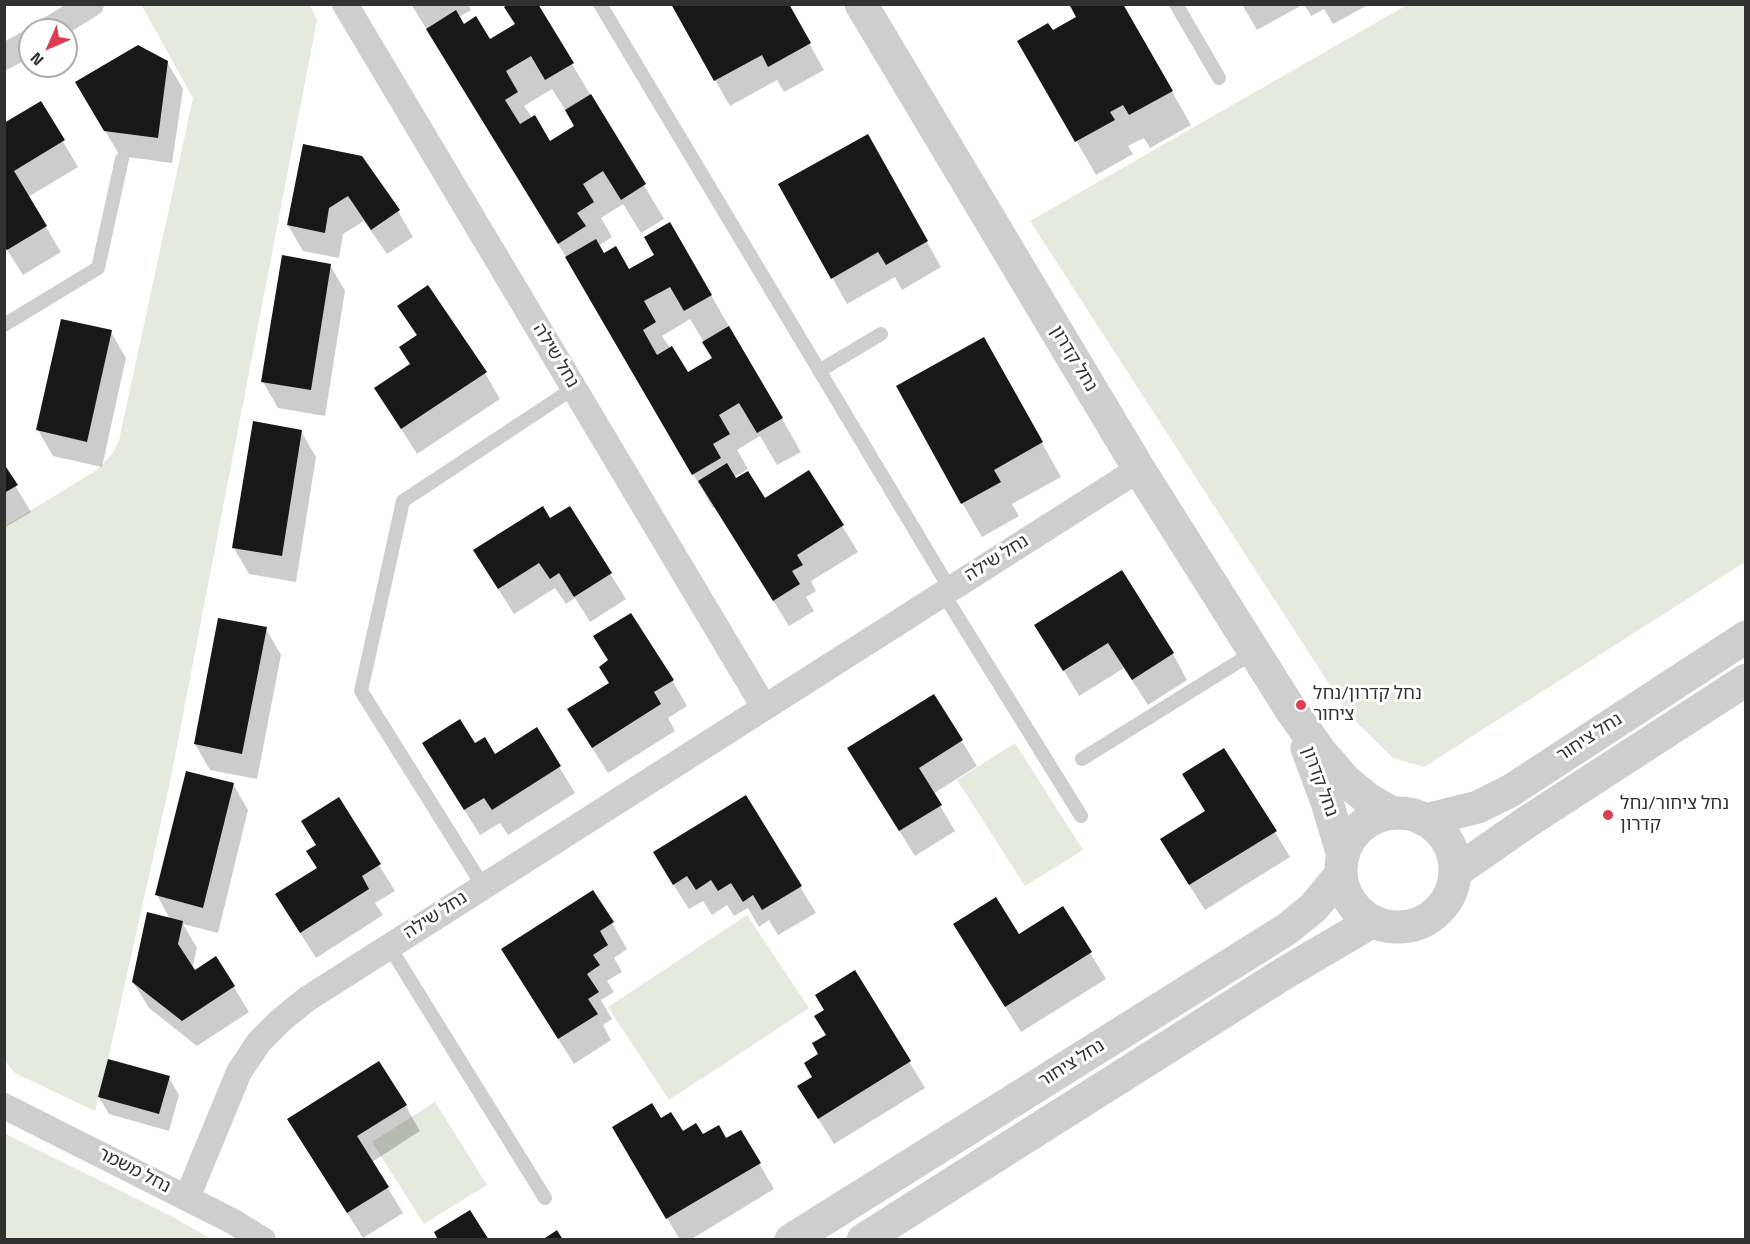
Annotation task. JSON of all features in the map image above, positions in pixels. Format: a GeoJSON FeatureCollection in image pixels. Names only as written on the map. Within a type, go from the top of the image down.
{"type":"FeatureCollection","features":[{"type":"Feature","properties":{"kind":"street"},"geometry":{"type":"LineString","coordinates":[[68,18],[91,4]]}},
{"type":"Feature","properties":{"kind":"street","name":"נחל שילה"},"geometry":{"type":"LineString","coordinates":[[345,4],[764,707]]}},
{"type":"Feature","properties":{"kind":"street","name":"נחל קדרון"},"geometry":{"type":"LineString","coordinates":[[861,4],[1138,469],[1291,710],[1320,751],[1346,781],[1368,799],[1392,813]]}},
{"type":"Feature","properties":{"kind":"street"},"geometry":{"type":"LineString","coordinates":[[4,57],[18,49]]}},
{"type":"Feature","properties":{"kind":"street","name":"נחל שילה"},"geometry":{"type":"LineString","coordinates":[[187,1198],[239,1072],[259,1042],[307,999],[1138,469]]}},
{"type":"Feature","properties":{"kind":"street","name":"נחל ציחור"},"geometry":{"type":"LineString","coordinates":[[1426,820],[1478,807],[1510,790],[1746,637]]}},
{"type":"Feature","properties":{"kind":"street","name":"נחל ציחור"},"geometry":{"type":"LineString","coordinates":[[1455,872],[1527,822],[1746,680]]}},
{"type":"Feature","properties":{"kind":"street","name":"נחל קדרון"},"geometry":{"type":"LineString","coordinates":[[1291,710],[1323,792],[1342,865]]}},
{"type":"Feature","properties":{"kind":"street"},"geometry":{"type":"LineString","coordinates":[[1392,813],[1409,814],[1426,820],[1444,836],[1454,859],[1453,886],[1448,899],[1428,919],[1415,925],[1386,926],[1373,921],[1353,906],[1345,891],[1342,865],[1346,846],[1360,828],[1375,818],[1392,813]]}},
{"type":"Feature","properties":{"kind":"street","name":"נחל ציחור"},"geometry":{"type":"LineString","coordinates":[[791,1239],[1287,929],[1314,907],[1342,865]]}},
{"type":"Feature","properties":{"kind":"street","name":"נחל ציחור"},"geometry":{"type":"LineString","coordinates":[[862,1239],[1283,974],[1373,921]]}},
{"type":"Feature","properties":{"kind":"street","name":"נחל משמר"},"geometry":{"type":"LineString","coordinates":[[4,1106],[232,1221],[263,1239]]}},
{"type":"Feature","properties":{"kind":"lane"},"geometry":{"type":"LineString","coordinates":[[600,4],[1081,816]]}},
{"type":"Feature","properties":{"kind":"lane"},"geometry":{"type":"LineString","coordinates":[[1176,4],[1219,78]]}},
{"type":"Feature","properties":{"kind":"lane"},"geometry":{"type":"LineString","coordinates":[[4,325],[98,268],[122,159]]}},
{"type":"Feature","properties":{"kind":"lane"},"geometry":{"type":"LineString","coordinates":[[819,371],[881,334]]}},
{"type":"Feature","properties":{"kind":"lane"},"geometry":{"type":"LineString","coordinates":[[483,886],[361,691],[403,501],[574,388]]}},
{"type":"Feature","properties":{"kind":"lane"},"geometry":{"type":"LineString","coordinates":[[1082,759],[1254,652]]}},
{"type":"Feature","properties":{"kind":"lane"},"geometry":{"type":"LineString","coordinates":[[389,946],[545,1198]]}},
{"type":"Feature","properties":{"kind":"shaded area"},"geometry":{"type":"Polygon","coordinates":[[[144,4],[310,5],[317,20],[170,782],[95,1111],[15,1073],[5,1061],[5,526],[97,470],[112,454],[119,440],[193,98],[142,6],[144,4]]]}},
{"type":"Feature","properties":{"kind":"shaded area"},"geometry":{"type":"Polygon","coordinates":[[[1407,5],[1746,5],[1745,562],[1424,767],[1393,758],[1349,715],[1030,221],[1407,5]]]}},
{"type":"Feature","properties":{"kind":"shaded area"},"geometry":{"type":"Polygon","coordinates":[[[1015,743],[1083,850],[1025,886],[957,780],[1015,743]]]}},
{"type":"Feature","properties":{"kind":"shaded area"},"geometry":{"type":"Polygon","coordinates":[[[747,915],[809,1008],[669,1100],[608,1007],[747,915]]]}},
{"type":"Feature","properties":{"kind":"shaded area"},"geometry":{"type":"Polygon","coordinates":[[[435,1102],[487,1185],[424,1224],[372,1142],[435,1102]]]}},
{"type":"Feature","properties":{"kind":"shaded area"},"geometry":{"type":"Polygon","coordinates":[[[4,1133],[175,1218],[211,1239],[5,1239],[4,1133]]]}},
{"type":"Feature","properties":{"kind":"building"},"geometry":{"type":"Polygon","coordinates":[[[508,4],[538,4],[574,63],[545,80],[531,56],[506,71],[518,92],[505,100],[520,124],[535,115],[550,141],[574,126],[565,110],[591,94],[646,184],[621,200],[603,171],[583,184],[594,202],[577,213],[586,226],[558,244],[426,29],[456,10],[464,24],[476,16],[490,39],[515,24],[504,7],[508,4]]]}},
{"type":"Feature","properties":{"kind":"building"},"geometry":{"type":"Polygon","coordinates":[[[671,4],[789,4],[811,43],[768,67],[762,55],[714,81],[671,4]]]}},
{"type":"Feature","properties":{"kind":"building"},"geometry":{"type":"Polygon","coordinates":[[[1069,4],[1123,4],[1173,91],[1129,115],[1123,105],[1110,112],[1115,120],[1075,142],[1017,41],[1048,23],[1053,30],[1076,17],[1069,4]]]}},
{"type":"Feature","properties":{"kind":"building"},"geometry":{"type":"Polygon","coordinates":[[[138,45],[168,61],[158,138],[104,131],[75,82],[138,45]]]}},
{"type":"Feature","properties":{"kind":"building"},"geometry":{"type":"Polygon","coordinates":[[[41,101],[65,140],[14,171],[47,226],[7,250],[4,247],[4,123],[41,101]]]}},
{"type":"Feature","properties":{"kind":"building"},"geometry":{"type":"Polygon","coordinates":[[[868,134],[928,241],[886,265],[878,252],[831,279],[778,184],[868,134]]]}},
{"type":"Feature","properties":{"kind":"building"},"geometry":{"type":"Polygon","coordinates":[[[303,144],[362,156],[400,210],[371,230],[348,196],[329,208],[325,233],[287,225],[303,144]]]}},
{"type":"Feature","properties":{"kind":"building"},"geometry":{"type":"Polygon","coordinates":[[[670,222],[712,295],[684,311],[670,287],[644,301],[656,322],[643,330],[657,355],[672,346],[688,372],[712,358],[702,342],[729,326],[783,418],[757,433],[739,403],[719,415],[730,434],[713,444],[721,458],[692,475],[565,257],[596,239],[604,253],[616,246],[629,269],[654,255],[644,237],[670,222]]]}},
{"type":"Feature","properties":{"kind":"building"},"geometry":{"type":"Polygon","coordinates":[[[282,255],[331,264],[311,390],[261,382],[282,255]]]}},
{"type":"Feature","properties":{"kind":"building"},"geometry":{"type":"Polygon","coordinates":[[[428,285],[487,372],[401,429],[374,388],[410,364],[399,347],[417,335],[397,306],[428,285]]]}},
{"type":"Feature","properties":{"kind":"building"},"geometry":{"type":"Polygon","coordinates":[[[61,319],[112,330],[87,442],[36,430],[61,319]]]}},
{"type":"Feature","properties":{"kind":"building"},"geometry":{"type":"Polygon","coordinates":[[[984,337],[1043,442],[994,470],[1001,482],[961,504],[896,386],[984,337]]]}},
{"type":"Feature","properties":{"kind":"building"},"geometry":{"type":"Polygon","coordinates":[[[253,421],[302,430],[282,556],[232,548],[253,421]]]}},
{"type":"Feature","properties":{"kind":"building"},"geometry":{"type":"Polygon","coordinates":[[[727,463],[736,478],[748,471],[765,498],[809,470],[844,525],[797,555],[803,565],[792,571],[800,584],[773,601],[698,481],[727,463]]]}},
{"type":"Feature","properties":{"kind":"building"},"geometry":{"type":"Polygon","coordinates":[[[4,464],[18,485],[4,493],[4,464]]]}},
{"type":"Feature","properties":{"kind":"building"},"geometry":{"type":"Polygon","coordinates":[[[543,506],[550,518],[570,506],[612,573],[574,597],[559,573],[550,579],[539,563],[498,589],[473,550],[543,506]]]}},
{"type":"Feature","properties":{"kind":"building"},"geometry":{"type":"Polygon","coordinates":[[[1122,570],[1174,653],[1132,680],[1108,643],[1063,671],[1034,625],[1122,570]]]}},
{"type":"Feature","properties":{"kind":"building"},"geometry":{"type":"Polygon","coordinates":[[[631,613],[674,680],[654,692],[661,704],[592,748],[567,709],[609,683],[599,667],[608,660],[593,636],[631,613]]]}},
{"type":"Feature","properties":{"kind":"building"},"geometry":{"type":"Polygon","coordinates":[[[218,618],[267,627],[242,754],[194,744],[218,618]]]}},
{"type":"Feature","properties":{"kind":"building"},"geometry":{"type":"Polygon","coordinates":[[[934,694],[963,740],[919,768],[942,805],[899,831],[847,748],[934,694]]]}},
{"type":"Feature","properties":{"kind":"building"},"geometry":{"type":"Polygon","coordinates":[[[460,719],[475,743],[485,737],[495,754],[537,727],[561,766],[492,810],[484,798],[464,810],[422,743],[460,719]]]}},
{"type":"Feature","properties":{"kind":"building"},"geometry":{"type":"Polygon","coordinates":[[[1224,748],[1277,831],[1189,885],[1160,839],[1205,811],[1182,774],[1224,748]]]}},
{"type":"Feature","properties":{"kind":"building"},"geometry":{"type":"Polygon","coordinates":[[[186,771],[234,783],[203,908],[155,895],[186,771]]]}},
{"type":"Feature","properties":{"kind":"building"},"geometry":{"type":"Polygon","coordinates":[[[746,795],[802,886],[762,910],[753,895],[743,902],[731,883],[718,891],[711,880],[696,890],[687,876],[673,885],[653,852],[746,795]]]}},
{"type":"Feature","properties":{"kind":"building"},"geometry":{"type":"Polygon","coordinates":[[[339,797],[381,864],[362,876],[369,889],[300,933],[275,894],[317,868],[306,851],[316,845],[301,821],[339,797]]]}},
{"type":"Feature","properties":{"kind":"building"},"geometry":{"type":"Polygon","coordinates":[[[593,890],[614,922],[600,931],[608,945],[593,955],[600,965],[587,974],[599,992],[588,999],[598,1014],[558,1039],[501,949],[593,890]]]}},
{"type":"Feature","properties":{"kind":"building"},"geometry":{"type":"Polygon","coordinates":[[[996,897],[1019,934],[1063,906],[1092,952],[1005,1007],[953,924],[996,897]]]}},
{"type":"Feature","properties":{"kind":"building"},"geometry":{"type":"Polygon","coordinates":[[[147,912],[183,921],[178,944],[195,970],[216,956],[235,986],[182,1021],[132,982],[147,912]]]}},
{"type":"Feature","properties":{"kind":"building"},"geometry":{"type":"Polygon","coordinates":[[[855,970],[911,1061],[818,1119],[797,1086],[812,1077],[804,1063],[818,1054],[812,1043],[826,1035],[814,1016],[824,1010],[815,995],[855,970]]]}},
{"type":"Feature","properties":{"kind":"building"},"geometry":{"type":"Polygon","coordinates":[[[108,1059],[170,1076],[159,1114],[98,1097],[108,1059]]]}},
{"type":"Feature","properties":{"kind":"building"},"geometry":{"type":"Polygon","coordinates":[[[379,1061],[407,1105],[357,1136],[389,1187],[347,1213],[287,1119],[379,1061]]]}},
{"type":"Feature","properties":{"kind":"building"},"geometry":{"type":"Polygon","coordinates":[[[652,1103],[661,1118],[671,1112],[683,1131],[696,1123],[703,1134],[719,1125],[726,1138],[741,1130],[761,1163],[666,1219],[612,1127],[652,1103]]]}},
{"type":"Feature","properties":{"kind":"building"},"geometry":{"type":"Polygon","coordinates":[[[470,1210],[489,1240],[438,1240],[434,1232],[470,1210]]]}},
{"type":"Feature","properties":{"kind":"building"},"geometry":{"type":"Polygon","coordinates":[[[557,1230],[563,1240],[542,1240],[557,1230]]]}},
{"type":"Feature","properties":{"kind":"place","name":"נחל קדרון/נחל ציחור"},"geometry":{"type":"Point","coordinates":[1301,705]}},
{"type":"Feature","properties":{"kind":"place","name":"נחל ציחור/נחל קדרון"},"geometry":{"type":"Point","coordinates":[1608,815]}}]}
